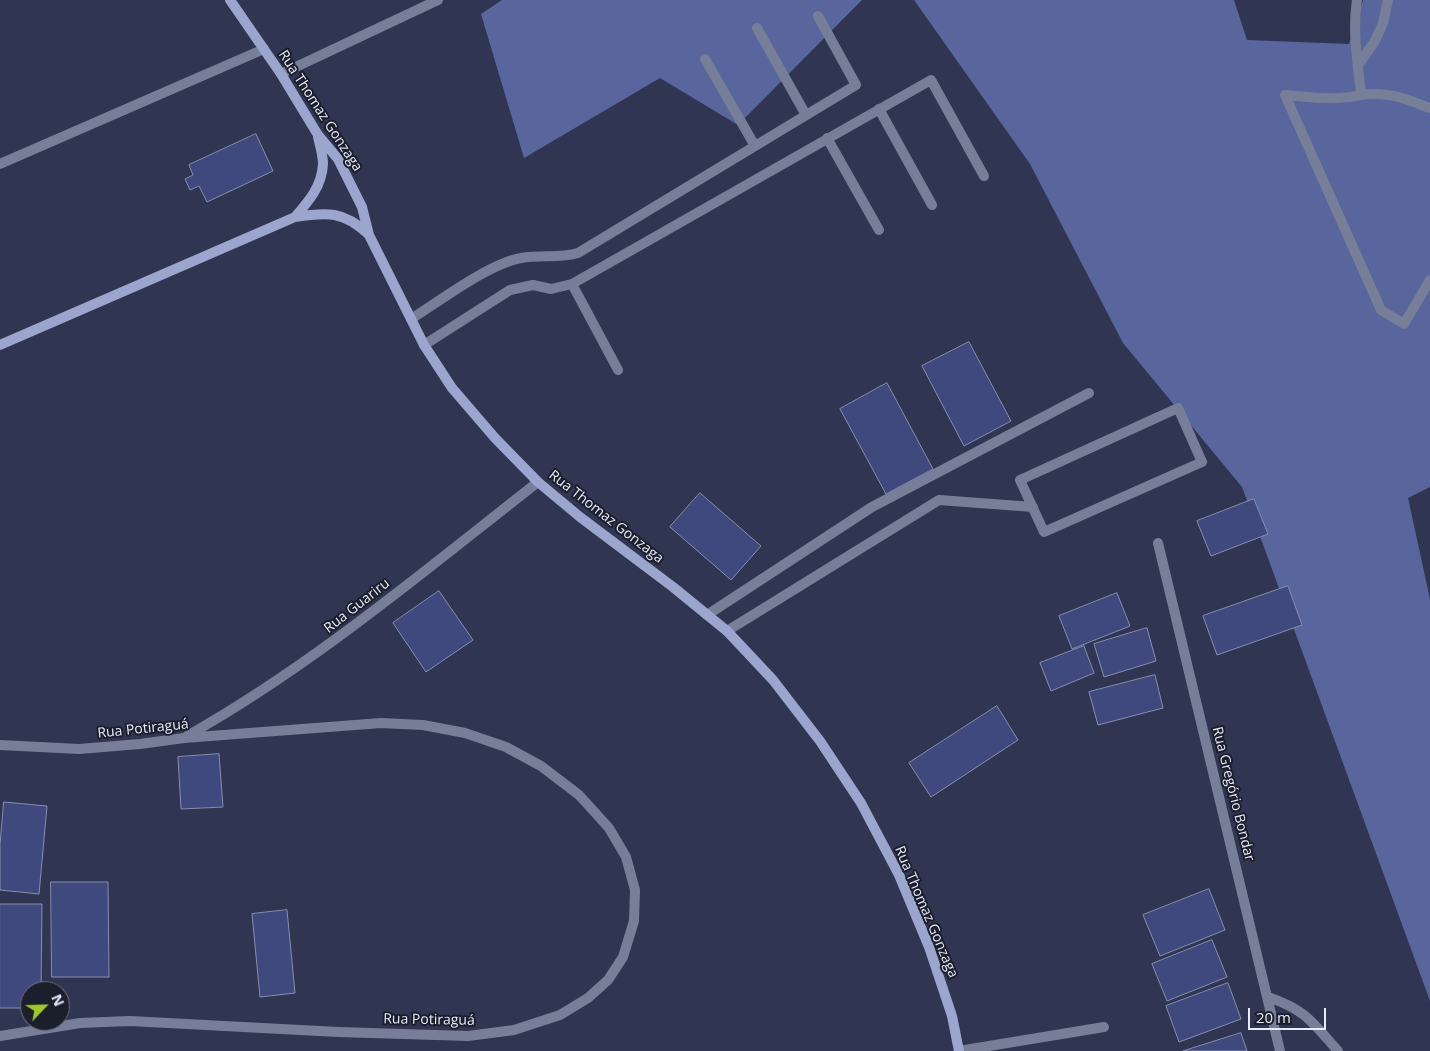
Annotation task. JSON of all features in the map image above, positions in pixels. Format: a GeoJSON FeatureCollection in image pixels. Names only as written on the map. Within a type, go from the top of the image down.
{"type":"FeatureCollection","features":[{"type":"Feature","properties":{"kind":"main road","name":"Rua Thomaz Gonzaga"},"geometry":{"type":"LineString","coordinates":[[230,0],[281,74],[318,135],[338,158],[362,207],[369,235],[424,345],[452,388],[495,438],[538,482],[727,631],[773,680],[820,741],[861,803],[899,875],[929,947],[952,1016],[959,1051]]}},
{"type":"Feature","properties":{"kind":"main road"},"geometry":{"type":"LineString","coordinates":[[295,217],[311,199],[320,181],[323,163],[318,135]]}},
{"type":"Feature","properties":{"kind":"main road"},"geometry":{"type":"LineString","coordinates":[[0,345],[295,217],[331,214],[356,223],[369,235]]}},
{"type":"Feature","properties":{"kind":"street"},"geometry":{"type":"LineString","coordinates":[[281,74],[438,0]]}},
{"type":"Feature","properties":{"kind":"street"},"geometry":{"type":"LineString","coordinates":[[1357,0],[1355,14],[1361,95]]}},
{"type":"Feature","properties":{"kind":"street"},"geometry":{"type":"LineString","coordinates":[[1358,65],[1376,41],[1383,23],[1388,0]]}},
{"type":"Feature","properties":{"kind":"street"},"geometry":{"type":"LineString","coordinates":[[411,319],[484,273],[508,262],[521,257],[564,257],[578,253],[856,85],[818,16]]}},
{"type":"Feature","properties":{"kind":"street"},"geometry":{"type":"LineString","coordinates":[[756,28],[806,115]]}},
{"type":"Feature","properties":{"kind":"street"},"geometry":{"type":"LineString","coordinates":[[0,164],[264,49]]}},
{"type":"Feature","properties":{"kind":"street"},"geometry":{"type":"LineString","coordinates":[[704,59],[755,146]]}},
{"type":"Feature","properties":{"kind":"street"},"geometry":{"type":"LineString","coordinates":[[424,345],[510,290],[533,285],[551,288],[572,284],[931,80],[984,176]]}},
{"type":"Feature","properties":{"kind":"street"},"geometry":{"type":"LineString","coordinates":[[1430,108],[1389,94],[1374,93],[1349,98],[1286,95],[1381,310],[1404,324],[1430,280]]}},
{"type":"Feature","properties":{"kind":"street"},"geometry":{"type":"LineString","coordinates":[[879,109],[932,206]]}},
{"type":"Feature","properties":{"kind":"street"},"geometry":{"type":"LineString","coordinates":[[828,138],[879,230]]}},
{"type":"Feature","properties":{"kind":"street"},"geometry":{"type":"LineString","coordinates":[[572,284],[618,370]]}},
{"type":"Feature","properties":{"kind":"street"},"geometry":{"type":"LineString","coordinates":[[707,615],[872,507],[1089,393]]}},
{"type":"Feature","properties":{"kind":"street"},"geometry":{"type":"LineString","coordinates":[[1178,408],[1202,462],[1044,532],[1033,507],[1020,480],[1178,408]]}},
{"type":"Feature","properties":{"kind":"street","name":"Rua Guariru"},"geometry":{"type":"LineString","coordinates":[[184,738],[230,712],[323,650],[538,482]]}},
{"type":"Feature","properties":{"kind":"street"},"geometry":{"type":"LineString","coordinates":[[727,631],[938,500],[1033,507]]}},
{"type":"Feature","properties":{"kind":"street","name":"Rua Gregório Bondar"},"geometry":{"type":"LineString","coordinates":[[1158,543],[1280,1051]]}},
{"type":"Feature","properties":{"kind":"street","name":"Rua Potiraguá"},"geometry":{"type":"LineString","coordinates":[[0,745],[79,749],[184,738],[381,723],[423,726],[465,733],[506,747],[541,766],[579,795],[609,828],[626,857],[635,890],[634,921],[624,957],[608,980],[588,998],[560,1015],[514,1030],[468,1036],[338,1032],[130,1021],[80,1023],[0,1036]]}},
{"type":"Feature","properties":{"kind":"street"},"geometry":{"type":"LineString","coordinates":[[1268,996],[1287,1003],[1300,1011],[1314,1023],[1338,1051]]}},
{"type":"Feature","properties":{"kind":"street"},"geometry":{"type":"LineString","coordinates":[[959,1051],[1104,1028]]}},
{"type":"Feature","properties":{"kind":"shaded area"},"geometry":{"type":"Polygon","coordinates":[[[502,0],[862,0],[738,125],[660,78],[524,158],[481,14],[502,0]]]}},
{"type":"Feature","properties":{"kind":"shaded area"},"geometry":{"type":"Polygon","coordinates":[[[914,0],[1234,0],[1247,40],[1349,44],[1363,0],[1430,0],[1430,487],[1408,498],[1430,599],[1430,1001],[1242,487],[1123,343],[1030,164],[914,0]]]}},
{"type":"Feature","properties":{"kind":"building"},"geometry":{"type":"Polygon","coordinates":[[[256,134],[273,171],[207,202],[199,186],[190,190],[185,179],[193,175],[189,165],[256,134]]]}},
{"type":"Feature","properties":{"kind":"building"},"geometry":{"type":"Polygon","coordinates":[[[969,342],[1011,421],[964,446],[922,366],[969,342]]]}},
{"type":"Feature","properties":{"kind":"building"},"geometry":{"type":"Polygon","coordinates":[[[887,383],[933,469],[886,494],[840,409],[887,383]]]}},
{"type":"Feature","properties":{"kind":"building"},"geometry":{"type":"Polygon","coordinates":[[[700,493],[761,546],[731,580],[670,527],[700,493]]]}},
{"type":"Feature","properties":{"kind":"building"},"geometry":{"type":"Polygon","coordinates":[[[1254,499],[1268,534],[1211,556],[1197,521],[1254,499]]]}},
{"type":"Feature","properties":{"kind":"building"},"geometry":{"type":"Polygon","coordinates":[[[1288,586],[1302,625],[1217,655],[1203,616],[1288,586]]]}},
{"type":"Feature","properties":{"kind":"building"},"geometry":{"type":"Polygon","coordinates":[[[439,591],[473,640],[426,672],[393,623],[439,591]]]}},
{"type":"Feature","properties":{"kind":"building"},"geometry":{"type":"Polygon","coordinates":[[[1117,593],[1130,626],[1072,649],[1059,616],[1117,593]]]}},
{"type":"Feature","properties":{"kind":"building"},"geometry":{"type":"Polygon","coordinates":[[[1147,628],[1156,661],[1104,677],[1094,644],[1147,628]]]}},
{"type":"Feature","properties":{"kind":"building"},"geometry":{"type":"Polygon","coordinates":[[[1084,646],[1094,673],[1051,691],[1040,663],[1084,646]]]}},
{"type":"Feature","properties":{"kind":"building"},"geometry":{"type":"Polygon","coordinates":[[[1155,675],[1163,708],[1098,725],[1089,692],[1155,675]]]}},
{"type":"Feature","properties":{"kind":"building"},"geometry":{"type":"Polygon","coordinates":[[[997,706],[1018,740],[931,797],[909,763],[997,706]]]}},
{"type":"Feature","properties":{"kind":"building"},"geometry":{"type":"Polygon","coordinates":[[[219,754],[223,807],[181,809],[178,757],[219,754]]]}},
{"type":"Feature","properties":{"kind":"building"},"geometry":{"type":"Polygon","coordinates":[[[4,802],[47,806],[39,894],[0,890],[0,845],[4,802]]]}},
{"type":"Feature","properties":{"kind":"building"},"geometry":{"type":"Polygon","coordinates":[[[51,882],[108,882],[109,977],[52,977],[51,882]]]}},
{"type":"Feature","properties":{"kind":"building"},"geometry":{"type":"Polygon","coordinates":[[[1209,889],[1225,930],[1160,956],[1143,915],[1209,889]]]}},
{"type":"Feature","properties":{"kind":"building"},"geometry":{"type":"Polygon","coordinates":[[[0,904],[42,904],[41,981],[20,981],[20,1008],[0,1008],[0,904]]]}},
{"type":"Feature","properties":{"kind":"building"},"geometry":{"type":"Polygon","coordinates":[[[287,910],[295,993],[260,997],[252,914],[287,910]]]}},
{"type":"Feature","properties":{"kind":"building"},"geometry":{"type":"Polygon","coordinates":[[[1212,940],[1227,977],[1167,1001],[1152,964],[1212,940]]]}},
{"type":"Feature","properties":{"kind":"building"},"geometry":{"type":"Polygon","coordinates":[[[1228,983],[1241,1019],[1179,1042],[1166,1006],[1228,983]]]}},
{"type":"Feature","properties":{"kind":"building"},"geometry":{"type":"Polygon","coordinates":[[[1241,1033],[1247,1051],[1183,1051],[1241,1033]]]}}]}
